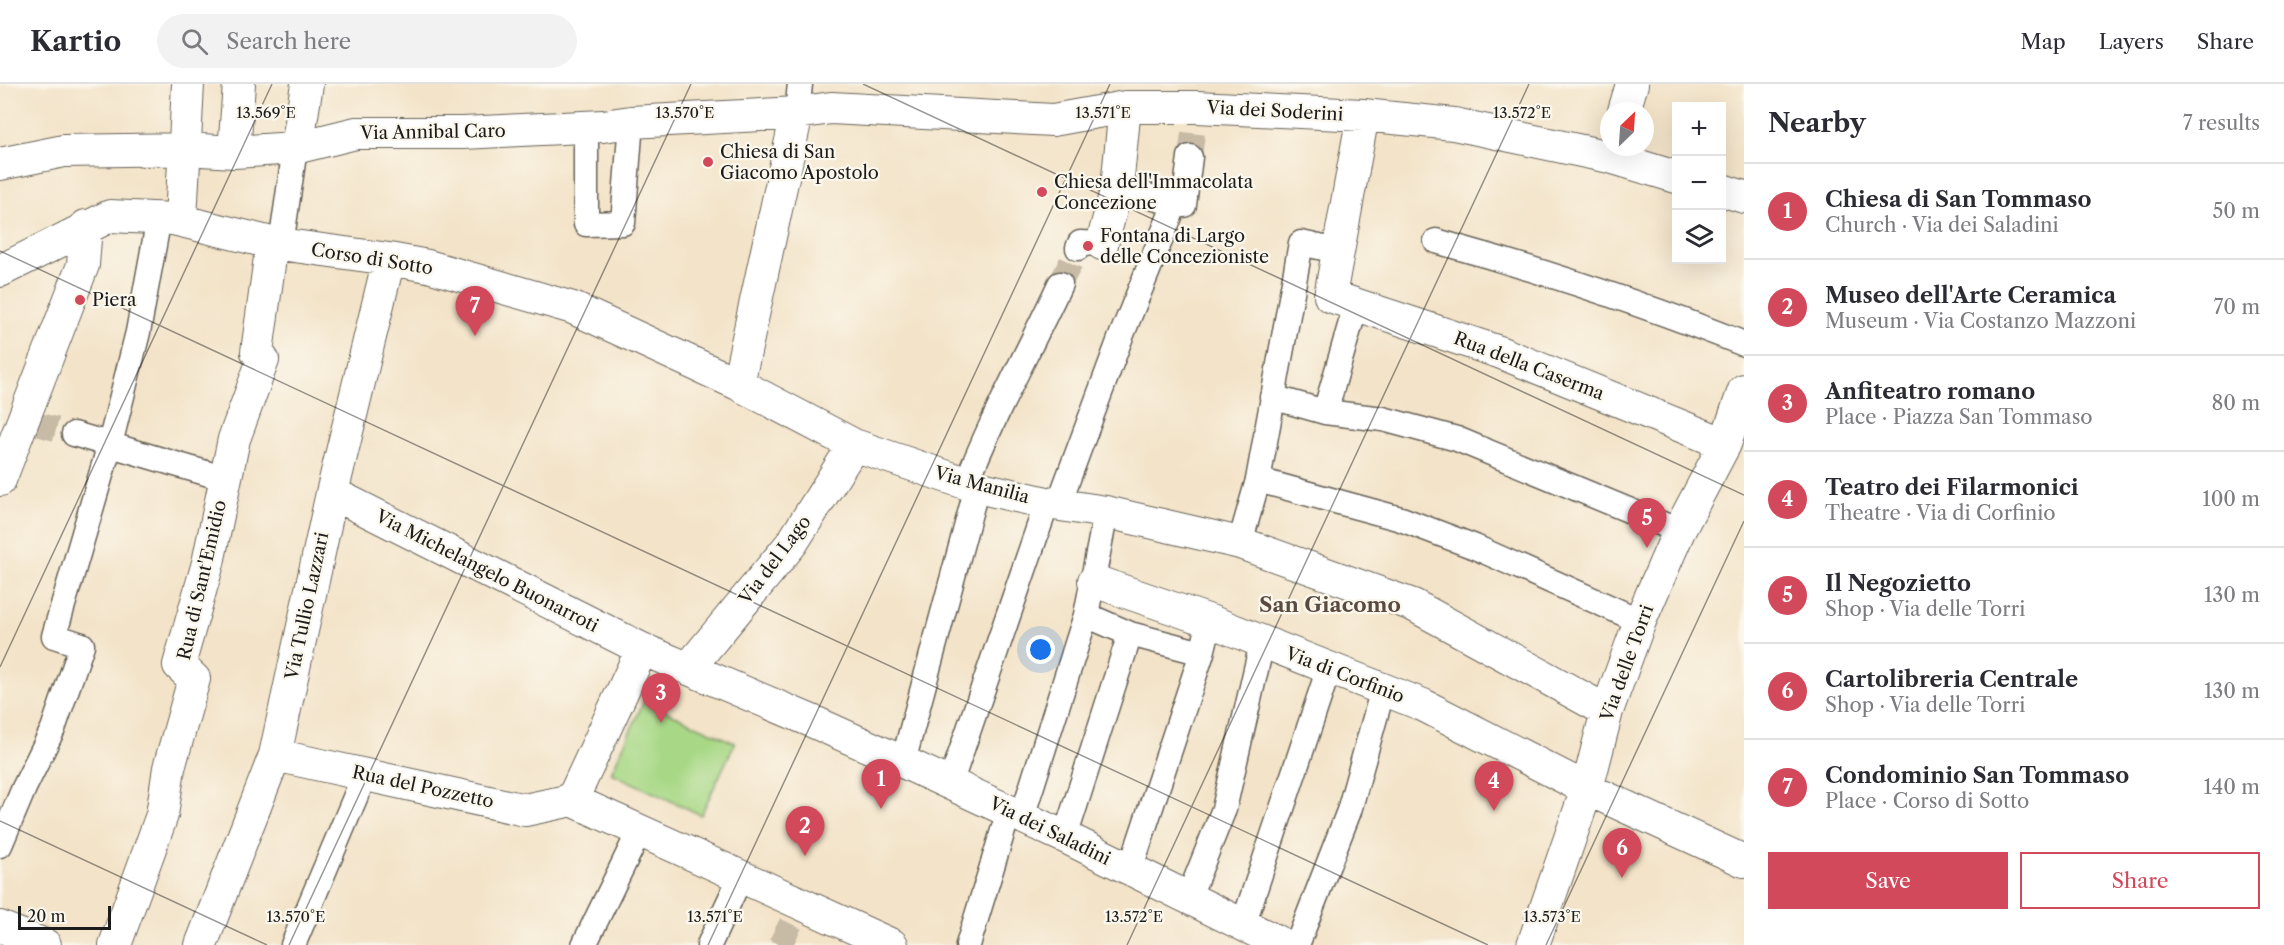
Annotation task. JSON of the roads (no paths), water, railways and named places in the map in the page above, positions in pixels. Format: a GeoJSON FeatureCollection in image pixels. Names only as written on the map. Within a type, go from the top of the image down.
{"type":"FeatureCollection","features":[{"type":"Feature","properties":{"kind":"street"},"geometry":{"type":"LineString","coordinates":[[0,845],[24,788],[53,729],[82,645],[54,636],[110,444],[138,332],[170,219],[184,149],[188,84]]}},
{"type":"Feature","properties":{"kind":"street"},"geometry":{"type":"LineString","coordinates":[[234,152],[239,84]]}},
{"type":"Feature","properties":{"kind":"street"},"geometry":{"type":"LineString","coordinates":[[276,244],[299,135],[307,84]]}},
{"type":"Feature","properties":{"kind":"street"},"geometry":{"type":"LineString","coordinates":[[1627,102],[1632,84]]}},
{"type":"Feature","properties":{"kind":"street"},"geometry":{"type":"LineString","coordinates":[[738,384],[799,99]]}},
{"type":"Feature","properties":{"kind":"street","name":"Via Annibal Caro"},"geometry":{"type":"LineString","coordinates":[[0,164],[64,151],[184,149],[234,152],[295,148],[357,133],[463,133],[586,127],[799,99]]}},
{"type":"Feature","properties":{"kind":"street","name":"Via dei Soderini"},"geometry":{"type":"LineString","coordinates":[[799,99],[831,108],[1053,120],[1125,107],[1196,113],[1363,115],[1454,124],[1600,150]]}},
{"type":"Feature","properties":{"kind":"street"},"geometry":{"type":"LineString","coordinates":[[1086,245],[1117,187],[1125,107]]}},
{"type":"Feature","properties":{"kind":"street"},"geometry":{"type":"LineString","coordinates":[[1325,412],[1343,301],[1337,251],[1363,115]]}},
{"type":"Feature","properties":{"kind":"street"},"geometry":{"type":"LineString","coordinates":[[586,127],[586,224],[623,223],[631,122]]}},
{"type":"Feature","properties":{"kind":"street","name":"Via dei Soderini"},"geometry":{"type":"LineString","coordinates":[[1622,156],[1672,175]]}},
{"type":"Feature","properties":{"kind":"street"},"geometry":{"type":"LineString","coordinates":[[1117,187],[1184,205],[1190,157]]}},
{"type":"Feature","properties":{"kind":"street"},"geometry":{"type":"LineString","coordinates":[[1726,191],[1744,197]]}},
{"type":"Feature","properties":{"kind":"street"},"geometry":{"type":"LineString","coordinates":[[950,784],[1053,503],[1174,204]]}},
{"type":"Feature","properties":{"kind":"street","name":"Corso di Sotto"},"geometry":{"type":"LineString","coordinates":[[0,272],[86,226],[110,216],[170,219],[276,244],[428,266],[573,308],[738,384]]}},
{"type":"Feature","properties":{"kind":"street"},"geometry":{"type":"LineString","coordinates":[[0,480],[28,422],[83,265],[86,226]]}},
{"type":"Feature","properties":{"kind":"street"},"geometry":{"type":"LineString","coordinates":[[1436,242],[1499,259],[1671,315],[1744,344]]}},
{"type":"Feature","properties":{"kind":"street"},"geometry":{"type":"LineString","coordinates":[[1240,543],[1258,480],[1300,243],[1337,251]]}},
{"type":"Feature","properties":{"kind":"street","name":"Rua di Sant'Emidio"},"geometry":{"type":"LineString","coordinates":[[115,945],[162,815],[169,768],[194,679],[179,665],[208,563],[234,439],[263,360],[257,352],[276,244]]}},
{"type":"Feature","properties":{"kind":"street","name":"Via Tullio Lazzari"},"geometry":{"type":"LineString","coordinates":[[201,945],[275,755],[332,494],[389,259]]}},
{"type":"Feature","properties":{"kind":"street"},"geometry":{"type":"LineString","coordinates":[[903,762],[986,434],[1032,345],[1060,284]]}},
{"type":"Feature","properties":{"kind":"street","name":"Rua della Caserma"},"geometry":{"type":"LineString","coordinates":[[1343,301],[1499,352],[1725,444]]}},
{"type":"Feature","properties":{"kind":"street","name":"Via Manilia"},"geometry":{"type":"LineString","coordinates":[[738,384],[854,445],[972,485],[1106,512],[1240,543],[1413,605],[1607,711]]}},
{"type":"Feature","properties":{"kind":"street","name":"Via delle Torri"},"geometry":{"type":"LineString","coordinates":[[1533,945],[1587,789],[1607,711],[1640,621],[1679,531],[1725,444],[1744,390]]}},
{"type":"Feature","properties":{"kind":"street"},"geometry":{"type":"LineString","coordinates":[[1272,397],[1325,412],[1383,419],[1457,439],[1679,531]]}},
{"type":"Feature","properties":{"kind":"street"},"geometry":{"type":"LineString","coordinates":[[74,434],[226,479]]}},
{"type":"Feature","properties":{"kind":"street","name":"Via del Lago"},"geometry":{"type":"LineString","coordinates":[[688,669],[792,543],[854,445]]}},
{"type":"Feature","properties":{"kind":"street"},"geometry":{"type":"LineString","coordinates":[[1258,480],[1401,519],[1475,546],[1640,621]]}},
{"type":"Feature","properties":{"kind":"street","name":"Via Michelangelo Buonarroti"},"geometry":{"type":"LineString","coordinates":[[332,494],[642,649],[688,669]]}},
{"type":"Feature","properties":{"kind":"street"},"geometry":{"type":"LineString","coordinates":[[968,945],[1086,615],[1106,512]]}},
{"type":"Feature","properties":{"kind":"street","name":"Via di Corfinio"},"geometry":{"type":"LineString","coordinates":[[1094,581],[1210,621],[1423,705],[1587,789],[1744,861]]}},
{"type":"Feature","properties":{"kind":"street"},"geometry":{"type":"LineString","coordinates":[[1086,615],[1130,634],[1202,653]]}},
{"type":"Feature","properties":{"kind":"street"},"geometry":{"type":"LineString","coordinates":[[1130,870],[1202,653],[1210,621]]}},
{"type":"Feature","properties":{"kind":"street"},"geometry":{"type":"LineString","coordinates":[[1065,837],[1130,634]]}},
{"type":"Feature","properties":{"kind":"street"},"geometry":{"type":"LineString","coordinates":[[1188,899],[1224,809],[1262,643]]}},
{"type":"Feature","properties":{"kind":"street"},"geometry":{"type":"LineString","coordinates":[[642,649],[572,800],[742,878],[799,907],[892,945]]}},
{"type":"Feature","properties":{"kind":"street"},"geometry":{"type":"LineString","coordinates":[[1243,925],[1329,668]]}},
{"type":"Feature","properties":{"kind":"street","name":"Via dei Saladini"},"geometry":{"type":"LineString","coordinates":[[688,669],[814,722],[1016,814],[1284,945]]}},
{"type":"Feature","properties":{"kind":"street"},"geometry":{"type":"LineString","coordinates":[[1297,945],[1349,811],[1383,689]]}},
{"type":"Feature","properties":{"kind":"street","name":"Rua del Pozzetto"},"geometry":{"type":"LineString","coordinates":[[275,755],[525,810],[572,800]]}},
{"type":"Feature","properties":{"kind":"street"},"geometry":{"type":"LineString","coordinates":[[293,945],[365,774]]}},
{"type":"Feature","properties":{"kind":"street"},"geometry":{"type":"LineString","coordinates":[[584,945],[639,832]]}},
{"type":"Feature","properties":{"kind":"street"},"geometry":{"type":"LineString","coordinates":[[709,945],[742,878]]}},
{"type":"Feature","properties":{"kind":"street"},"geometry":{"type":"LineString","coordinates":[[0,927],[45,945]]}},
{"type":"Feature","properties":{"kind":"tunnel"},"geometry":{"type":"LineString","coordinates":[[1190,157],[1195,118]]}},
{"type":"Feature","properties":{"kind":"tunnel"},"geometry":{"type":"LineString","coordinates":[[1060,284],[1078,248]]}},
{"type":"Feature","properties":{"kind":"tunnel"},"geometry":{"type":"LineString","coordinates":[[33,423],[74,434]]}},
{"type":"Feature","properties":{"kind":"tunnel"},"geometry":{"type":"LineString","coordinates":[[780,945],[798,909]]}},
{"type":"Feature","properties":{"kind":"place","name":"Chiesa di San Giacomo Apostolo"},"geometry":{"type":"Point","coordinates":[708,162]}},
{"type":"Feature","properties":{"kind":"place","name":"Chiesa dell'Immacolata Concezione"},"geometry":{"type":"Point","coordinates":[1042,192]}},
{"type":"Feature","properties":{"kind":"place","name":"Fontana di Largo delle Concezioniste"},"geometry":{"type":"Point","coordinates":[1088,246]}},
{"type":"Feature","properties":{"kind":"place","name":"Piera"},"geometry":{"type":"Point","coordinates":[80,300]}},
{"type":"Feature","properties":{"kind":"place","name":"Condominio San Tommaso"},"geometry":{"type":"Point","coordinates":[475,336]}},
{"type":"Feature","properties":{"kind":"place","name":"Il Negozietto"},"geometry":{"type":"Point","coordinates":[1647,548]}},
{"type":"Feature","properties":{"kind":"place","name":"Anfiteatro romano"},"geometry":{"type":"Point","coordinates":[661,723]}},
{"type":"Feature","properties":{"kind":"place","name":"Chiesa di San Tommaso"},"geometry":{"type":"Point","coordinates":[881,809]}},
{"type":"Feature","properties":{"kind":"place","name":"Teatro dei Filarmonici"},"geometry":{"type":"Point","coordinates":[1494,811]}},
{"type":"Feature","properties":{"kind":"place","name":"Museo dell'Arte Ceramica"},"geometry":{"type":"Point","coordinates":[805,856]}},
{"type":"Feature","properties":{"kind":"place","name":"Cartolibreria Centrale"},"geometry":{"type":"Point","coordinates":[1622,878]}},
{"type":"Feature","properties":{"kind":"district","name":"San Giacomo"},"geometry":{"type":"Point","coordinates":[1330,605]}}]}
